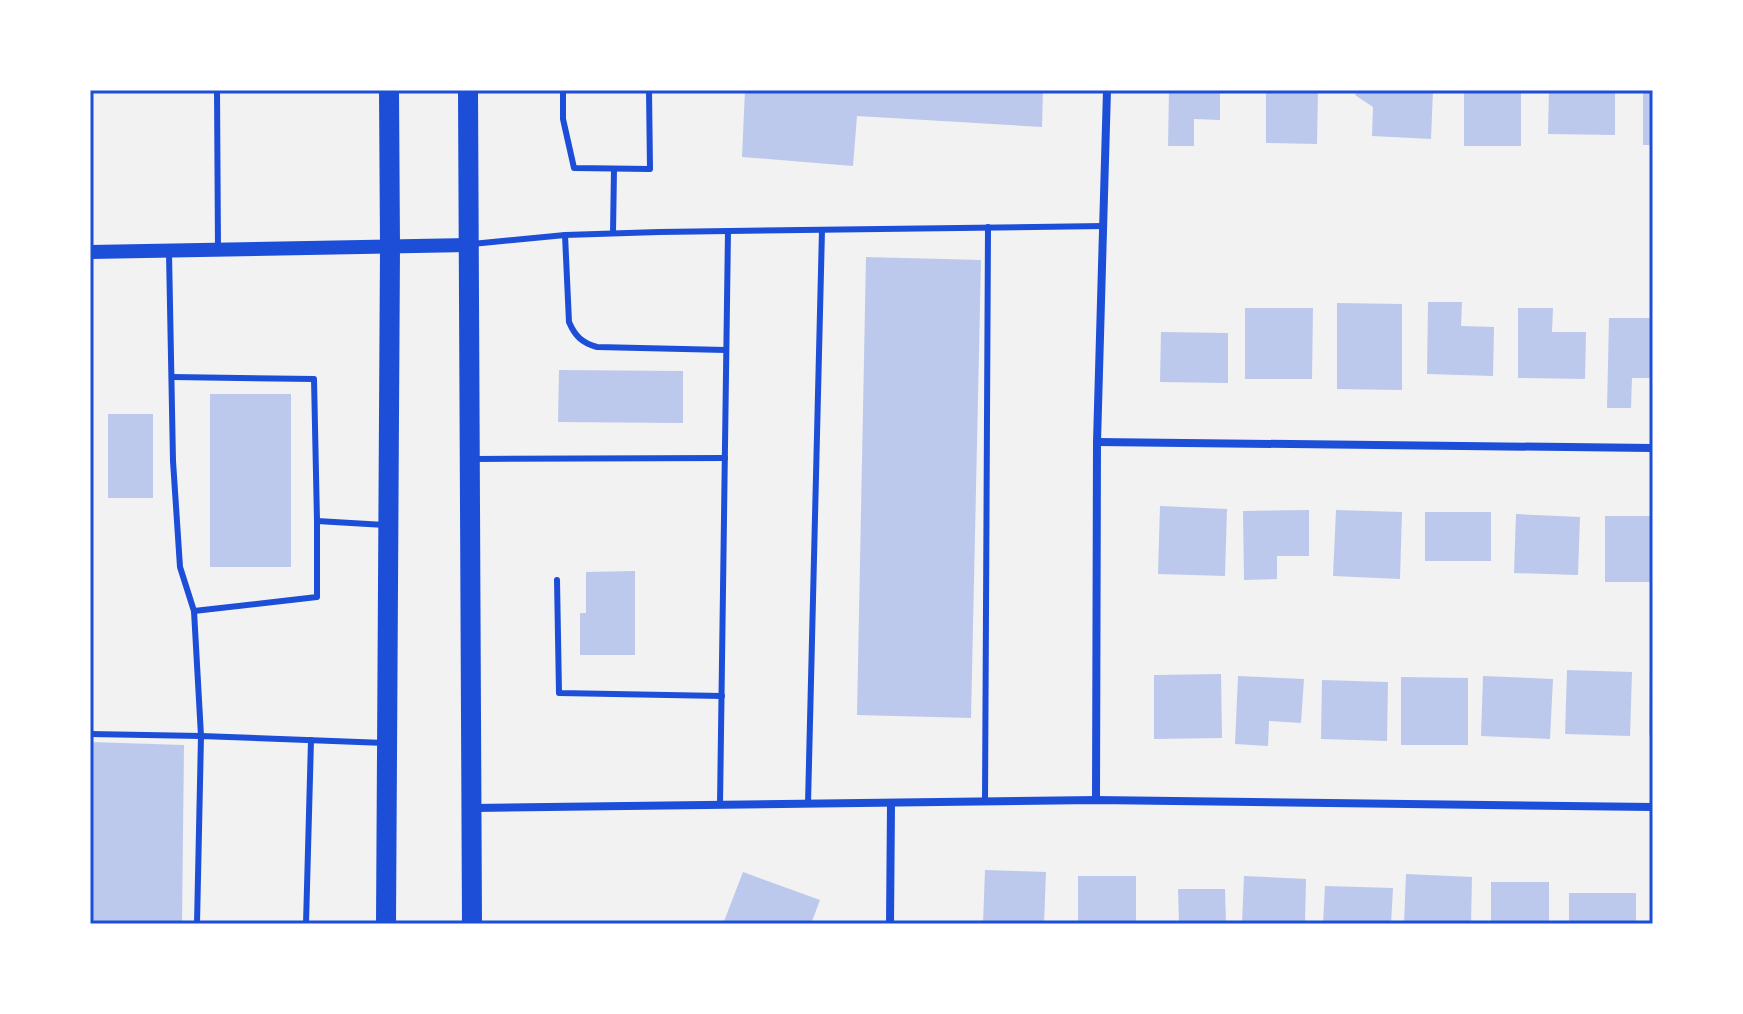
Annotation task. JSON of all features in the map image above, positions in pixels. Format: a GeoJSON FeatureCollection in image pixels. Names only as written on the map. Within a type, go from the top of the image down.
{"type":"FeatureCollection","features":[{"type":"Feature","properties":{"kind":"main road"},"geometry":{"type":"LineString","coordinates":[[386,924],[389,90]]}},
{"type":"Feature","properties":{"kind":"main road"},"geometry":{"type":"LineString","coordinates":[[468,90],[472,924]]}},
{"type":"Feature","properties":{"kind":"street"},"geometry":{"type":"LineString","coordinates":[[1096,800],[1097,442],[1107,90]]}},
{"type":"Feature","properties":{"kind":"street"},"geometry":{"type":"LineString","coordinates":[[90,252],[469,245]]}},
{"type":"Feature","properties":{"kind":"street"},"geometry":{"type":"LineString","coordinates":[[1097,442],[1653,448]]}},
{"type":"Feature","properties":{"kind":"street"},"geometry":{"type":"LineString","coordinates":[[471,808],[1096,800],[1653,807]]}},
{"type":"Feature","properties":{"kind":"street"},"geometry":{"type":"LineString","coordinates":[[890,924],[891,804]]}},
{"type":"Feature","properties":{"kind":"lane"},"geometry":{"type":"LineString","coordinates":[[217,90],[218,250]]}},
{"type":"Feature","properties":{"kind":"lane"},"geometry":{"type":"LineString","coordinates":[[563,90],[563,119],[574,168],[650,169],[649,90]]}},
{"type":"Feature","properties":{"kind":"lane"},"geometry":{"type":"LineString","coordinates":[[613,233],[614,169]]}},
{"type":"Feature","properties":{"kind":"lane"},"geometry":{"type":"LineString","coordinates":[[469,245],[613,233],[1104,226]]}},
{"type":"Feature","properties":{"kind":"lane"},"geometry":{"type":"LineString","coordinates":[[985,802],[988,227]]}},
{"type":"Feature","properties":{"kind":"lane"},"geometry":{"type":"LineString","coordinates":[[808,804],[822,230]]}},
{"type":"Feature","properties":{"kind":"lane"},"geometry":{"type":"LineString","coordinates":[[720,805],[728,231]]}},
{"type":"Feature","properties":{"kind":"lane"},"geometry":{"type":"LineString","coordinates":[[565,235],[569,322],[574,333],[585,343],[597,347],[726,350]]}},
{"type":"Feature","properties":{"kind":"lane"},"geometry":{"type":"LineString","coordinates":[[169,251],[173,461],[180,567],[194,611],[201,736],[197,924]]}},
{"type":"Feature","properties":{"kind":"lane"},"geometry":{"type":"LineString","coordinates":[[172,377],[314,379],[317,597],[194,611]]}},
{"type":"Feature","properties":{"kind":"lane"},"geometry":{"type":"LineString","coordinates":[[470,459],[725,458]]}},
{"type":"Feature","properties":{"kind":"lane"},"geometry":{"type":"LineString","coordinates":[[317,521],[388,525]]}},
{"type":"Feature","properties":{"kind":"lane"},"geometry":{"type":"LineString","coordinates":[[557,580],[559,693],[722,696]]}},
{"type":"Feature","properties":{"kind":"lane"},"geometry":{"type":"LineString","coordinates":[[90,734],[386,743]]}},
{"type":"Feature","properties":{"kind":"lane"},"geometry":{"type":"LineString","coordinates":[[306,924],[311,740]]}},
{"type":"Feature","properties":{"kind":"building"},"geometry":{"type":"Polygon","coordinates":[[[745,90],[1043,90],[1042,127],[857,116],[853,166],[742,157],[745,90]]]}},
{"type":"Feature","properties":{"kind":"building"},"geometry":{"type":"Polygon","coordinates":[[[1169,90],[1220,90],[1220,120],[1194,119],[1194,146],[1168,146],[1169,90]]]}},
{"type":"Feature","properties":{"kind":"building"},"geometry":{"type":"Polygon","coordinates":[[[1266,90],[1318,90],[1317,144],[1266,143],[1266,90]]]}},
{"type":"Feature","properties":{"kind":"building"},"geometry":{"type":"Polygon","coordinates":[[[1359,90],[1433,90],[1431,139],[1372,136],[1373,107],[1355,95],[1359,90]]]}},
{"type":"Feature","properties":{"kind":"building"},"geometry":{"type":"Polygon","coordinates":[[[1464,90],[1521,90],[1521,146],[1464,146],[1464,90]]]}},
{"type":"Feature","properties":{"kind":"building"},"geometry":{"type":"Polygon","coordinates":[[[1549,90],[1615,90],[1615,135],[1548,134],[1549,90]]]}},
{"type":"Feature","properties":{"kind":"building"},"geometry":{"type":"Polygon","coordinates":[[[1643,90],[1653,90],[1653,145],[1643,145],[1643,90]]]}},
{"type":"Feature","properties":{"kind":"building"},"geometry":{"type":"Polygon","coordinates":[[[866,257],[981,260],[971,718],[857,715],[866,257]]]}},
{"type":"Feature","properties":{"kind":"building"},"geometry":{"type":"Polygon","coordinates":[[[1428,302],[1462,302],[1461,326],[1494,327],[1493,376],[1427,374],[1428,302]]]}},
{"type":"Feature","properties":{"kind":"building"},"geometry":{"type":"Polygon","coordinates":[[[1337,303],[1402,304],[1402,390],[1337,389],[1337,303]]]}},
{"type":"Feature","properties":{"kind":"building"},"geometry":{"type":"Polygon","coordinates":[[[1245,308],[1313,308],[1312,379],[1245,379],[1245,308]]]}},
{"type":"Feature","properties":{"kind":"building"},"geometry":{"type":"Polygon","coordinates":[[[1518,308],[1553,308],[1552,332],[1586,332],[1585,379],[1518,378],[1518,308]]]}},
{"type":"Feature","properties":{"kind":"building"},"geometry":{"type":"Polygon","coordinates":[[[1609,318],[1653,318],[1653,378],[1632,378],[1631,408],[1607,408],[1609,318]]]}},
{"type":"Feature","properties":{"kind":"building"},"geometry":{"type":"Polygon","coordinates":[[[1161,332],[1228,333],[1228,383],[1160,382],[1161,332]]]}},
{"type":"Feature","properties":{"kind":"building"},"geometry":{"type":"Polygon","coordinates":[[[559,370],[683,371],[683,423],[558,422],[559,370]]]}},
{"type":"Feature","properties":{"kind":"building"},"geometry":{"type":"Polygon","coordinates":[[[210,394],[291,394],[291,567],[210,567],[210,394]]]}},
{"type":"Feature","properties":{"kind":"building"},"geometry":{"type":"Polygon","coordinates":[[[108,414],[153,414],[153,498],[108,498],[108,414]]]}},
{"type":"Feature","properties":{"kind":"building"},"geometry":{"type":"Polygon","coordinates":[[[1160,506],[1227,509],[1225,576],[1158,574],[1160,506]]]}},
{"type":"Feature","properties":{"kind":"building"},"geometry":{"type":"Polygon","coordinates":[[[1309,510],[1309,556],[1277,556],[1277,579],[1244,580],[1243,511],[1309,510]]]}},
{"type":"Feature","properties":{"kind":"building"},"geometry":{"type":"Polygon","coordinates":[[[1336,510],[1402,512],[1400,579],[1333,576],[1336,510]]]}},
{"type":"Feature","properties":{"kind":"building"},"geometry":{"type":"Polygon","coordinates":[[[1425,512],[1491,512],[1491,561],[1425,561],[1425,512]]]}},
{"type":"Feature","properties":{"kind":"building"},"geometry":{"type":"Polygon","coordinates":[[[1516,514],[1580,517],[1578,575],[1514,573],[1516,514]]]}},
{"type":"Feature","properties":{"kind":"building"},"geometry":{"type":"Polygon","coordinates":[[[1605,516],[1653,516],[1653,582],[1605,582],[1605,516]]]}},
{"type":"Feature","properties":{"kind":"building"},"geometry":{"type":"Polygon","coordinates":[[[635,571],[635,655],[580,655],[580,613],[586,613],[586,572],[635,571]]]}},
{"type":"Feature","properties":{"kind":"building"},"geometry":{"type":"Polygon","coordinates":[[[1650,669],[1653,669],[1653,735],[1649,735],[1650,669]]]}},
{"type":"Feature","properties":{"kind":"building"},"geometry":{"type":"Polygon","coordinates":[[[1567,670],[1632,672],[1630,736],[1565,734],[1567,670]]]}},
{"type":"Feature","properties":{"kind":"building"},"geometry":{"type":"Polygon","coordinates":[[[1221,674],[1222,738],[1154,739],[1154,675],[1221,674]]]}},
{"type":"Feature","properties":{"kind":"building"},"geometry":{"type":"Polygon","coordinates":[[[1238,676],[1304,679],[1301,723],[1269,721],[1268,746],[1235,744],[1238,676]]]}},
{"type":"Feature","properties":{"kind":"building"},"geometry":{"type":"Polygon","coordinates":[[[1483,676],[1553,679],[1550,739],[1481,736],[1483,676]]]}},
{"type":"Feature","properties":{"kind":"building"},"geometry":{"type":"Polygon","coordinates":[[[1401,677],[1468,678],[1468,745],[1401,745],[1401,677]]]}},
{"type":"Feature","properties":{"kind":"building"},"geometry":{"type":"Polygon","coordinates":[[[1322,680],[1388,682],[1387,741],[1321,739],[1322,680]]]}},
{"type":"Feature","properties":{"kind":"building"},"geometry":{"type":"Polygon","coordinates":[[[90,742],[184,745],[182,924],[90,924],[90,742]]]}},
{"type":"Feature","properties":{"kind":"building"},"geometry":{"type":"Polygon","coordinates":[[[985,870],[1046,872],[1044,924],[983,924],[985,870]]]}},
{"type":"Feature","properties":{"kind":"building"},"geometry":{"type":"Polygon","coordinates":[[[743,872],[820,900],[811,924],[723,924],[743,872]]]}},
{"type":"Feature","properties":{"kind":"building"},"geometry":{"type":"Polygon","coordinates":[[[1406,874],[1472,877],[1471,924],[1404,924],[1406,874]]]}},
{"type":"Feature","properties":{"kind":"building"},"geometry":{"type":"Polygon","coordinates":[[[1078,876],[1136,876],[1136,924],[1078,924],[1078,876]]]}},
{"type":"Feature","properties":{"kind":"building"},"geometry":{"type":"Polygon","coordinates":[[[1244,876],[1306,879],[1305,924],[1242,924],[1244,876]]]}},
{"type":"Feature","properties":{"kind":"building"},"geometry":{"type":"Polygon","coordinates":[[[1491,882],[1549,882],[1549,924],[1491,924],[1491,882]]]}},
{"type":"Feature","properties":{"kind":"building"},"geometry":{"type":"Polygon","coordinates":[[[1325,886],[1393,888],[1391,924],[1323,924],[1325,886]]]}},
{"type":"Feature","properties":{"kind":"building"},"geometry":{"type":"Polygon","coordinates":[[[1178,889],[1225,889],[1226,924],[1179,924],[1178,889]]]}},
{"type":"Feature","properties":{"kind":"building"},"geometry":{"type":"Polygon","coordinates":[[[1569,893],[1636,893],[1636,924],[1569,924],[1569,893]]]}}]}
